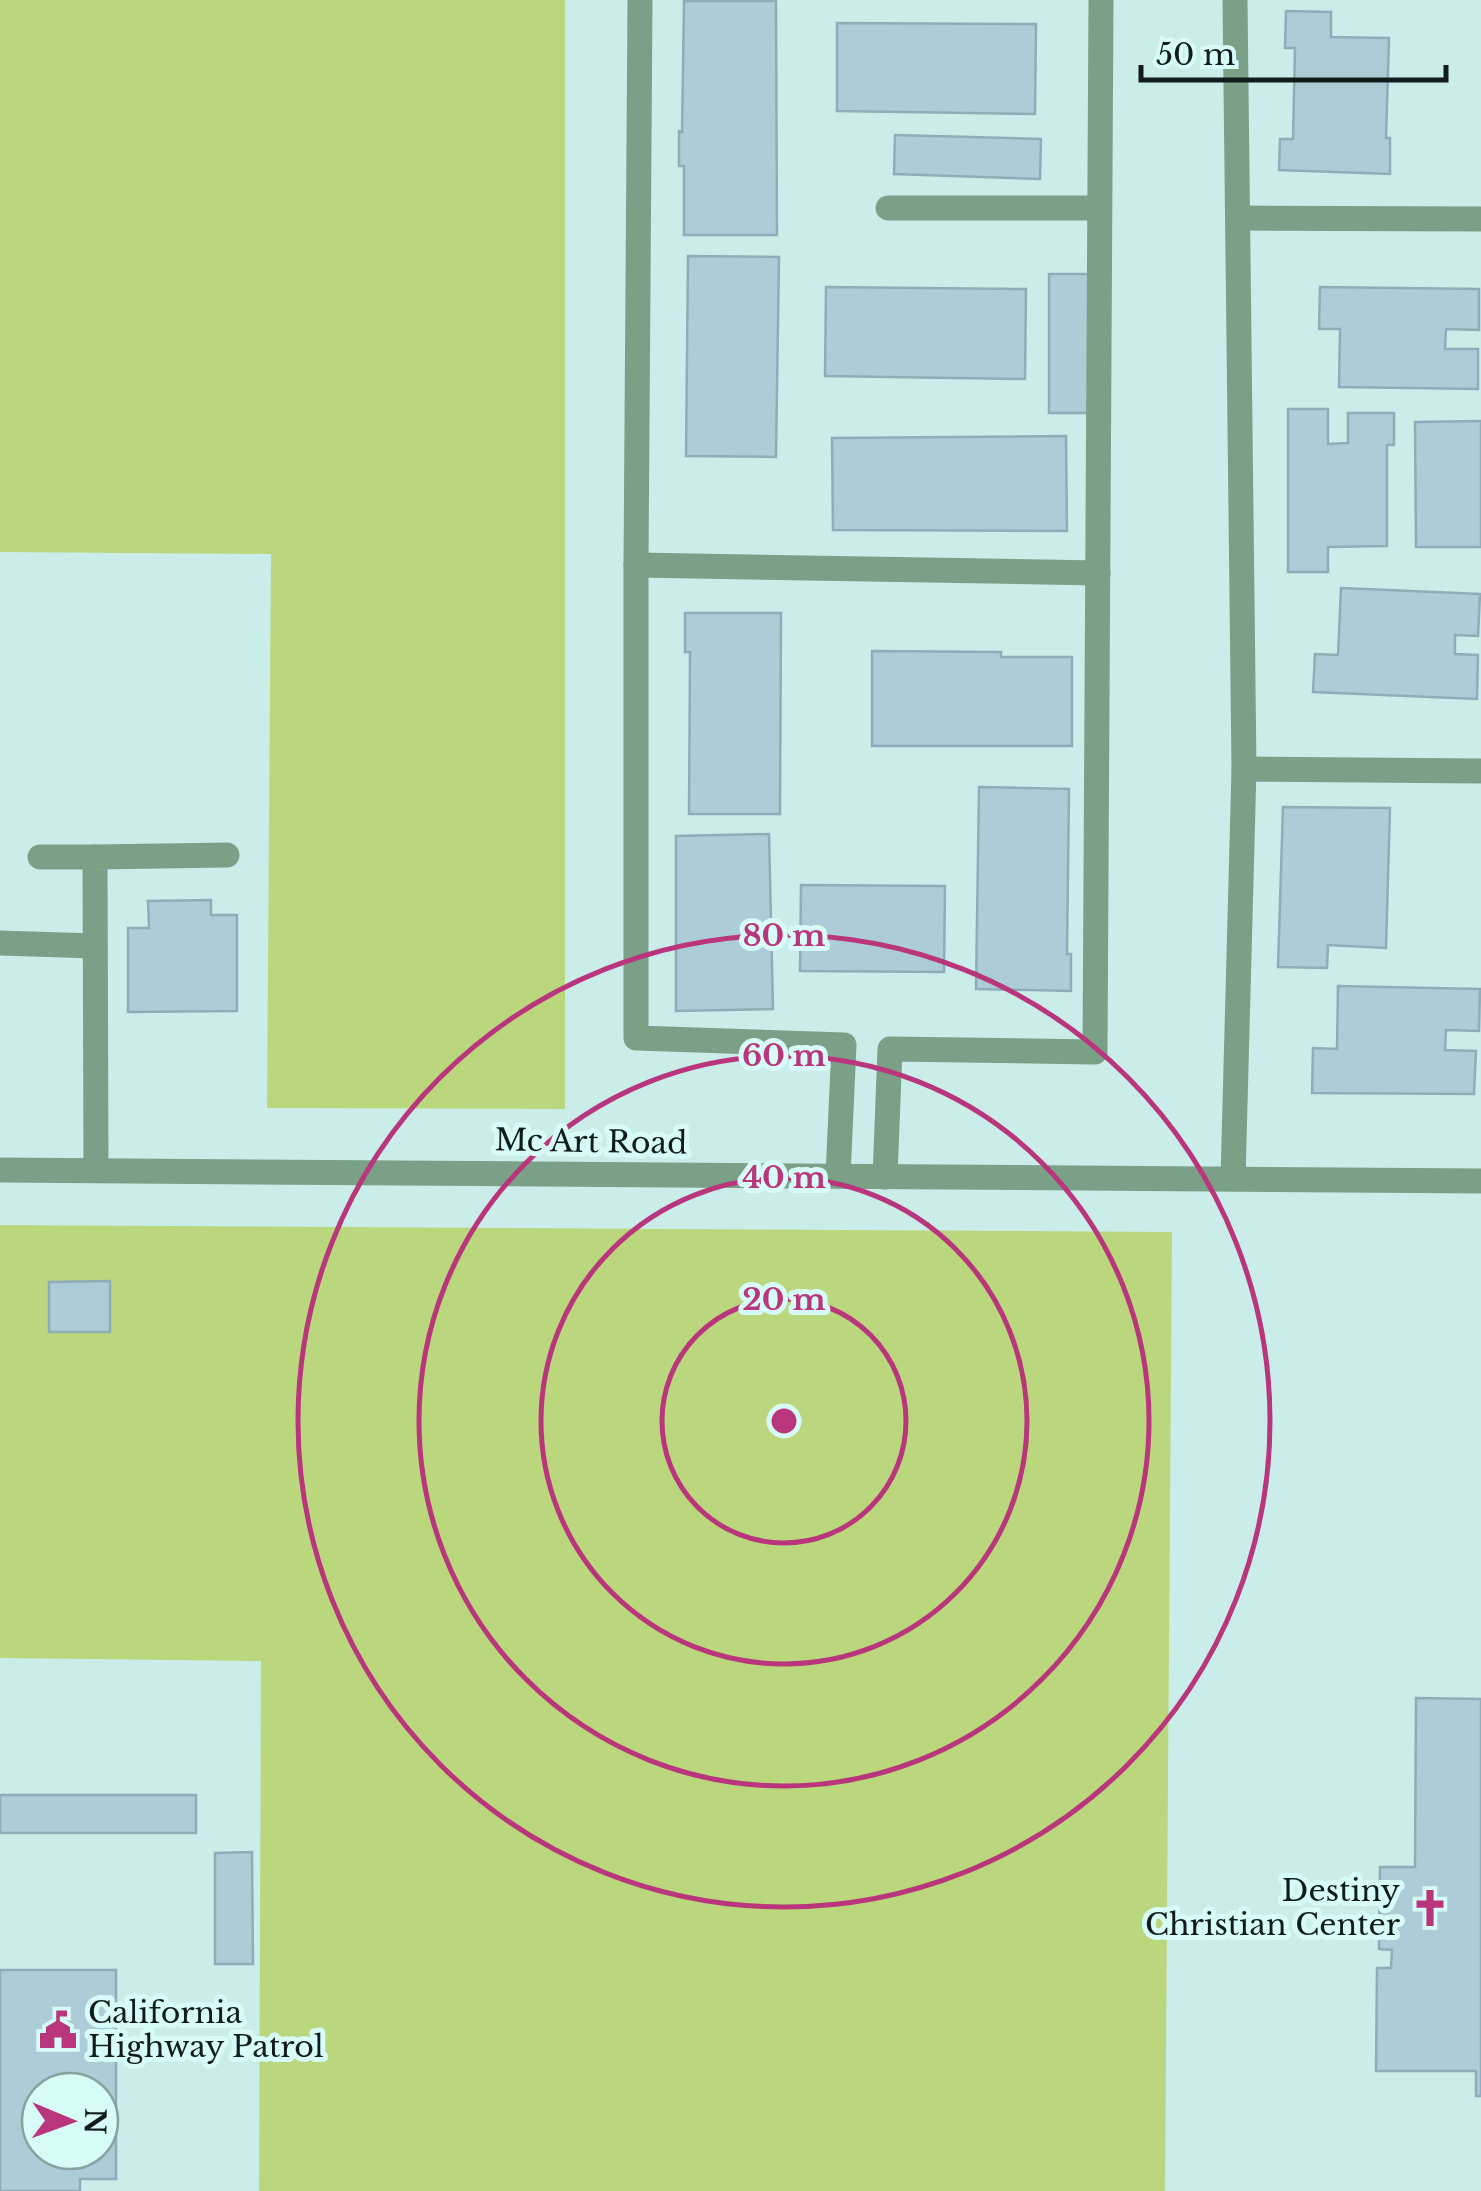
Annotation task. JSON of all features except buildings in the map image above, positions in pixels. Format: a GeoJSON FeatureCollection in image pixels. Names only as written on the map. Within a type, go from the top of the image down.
{"type":"FeatureCollection","features":[{"type":"Feature","properties":{"kind":"street"},"geometry":{"type":"LineString","coordinates":[[640,0],[636,1038],[844,1045],[838,1176]]}},
{"type":"Feature","properties":{"kind":"street"},"geometry":{"type":"LineString","coordinates":[[885,1177],[890,1049],[1095,1052],[1102,0]]}},
{"type":"Feature","properties":{"kind":"street"},"geometry":{"type":"LineString","coordinates":[[1232,1180],[1244,769],[1236,0]]}},
{"type":"Feature","properties":{"kind":"street"},"geometry":{"type":"LineString","coordinates":[[888,208],[1099,208]]}},
{"type":"Feature","properties":{"kind":"street"},"geometry":{"type":"LineString","coordinates":[[1238,218],[1481,220]]}},
{"type":"Feature","properties":{"kind":"street"},"geometry":{"type":"LineString","coordinates":[[636,565],[1098,573]]}},
{"type":"Feature","properties":{"kind":"street"},"geometry":{"type":"LineString","coordinates":[[1244,769],[1481,771]]}},
{"type":"Feature","properties":{"kind":"street"},"geometry":{"type":"LineString","coordinates":[[40,856],[227,856]]}},
{"type":"Feature","properties":{"kind":"street"},"geometry":{"type":"LineString","coordinates":[[95,857],[96,1170]]}},
{"type":"Feature","properties":{"kind":"street"},"geometry":{"type":"LineString","coordinates":[[0,943],[95,946]]}},
{"type":"Feature","properties":{"kind":"street","name":"Mc Art Road"},"geometry":{"type":"LineString","coordinates":[[0,1170],[1481,1181]]}},
{"type":"Feature","properties":{"kind":"green space"},"geometry":{"type":"Polygon","coordinates":[[[0,0],[565,0],[565,1109],[267,1108],[271,554],[0,552],[0,0]]]}},
{"type":"Feature","properties":{"kind":"green space"},"geometry":{"type":"Polygon","coordinates":[[[0,1225],[1172,1232],[1165,2191],[259,2191],[261,1661],[0,1658],[0,1225]]]}},
{"type":"Feature","properties":{"kind":"place","name":"Destiny Christian Center"},"geometry":{"type":"Point","coordinates":[1430,1908]}},
{"type":"Feature","properties":{"kind":"place","name":"California Highway Patrol"},"geometry":{"type":"Point","coordinates":[58,2030]}}]}
